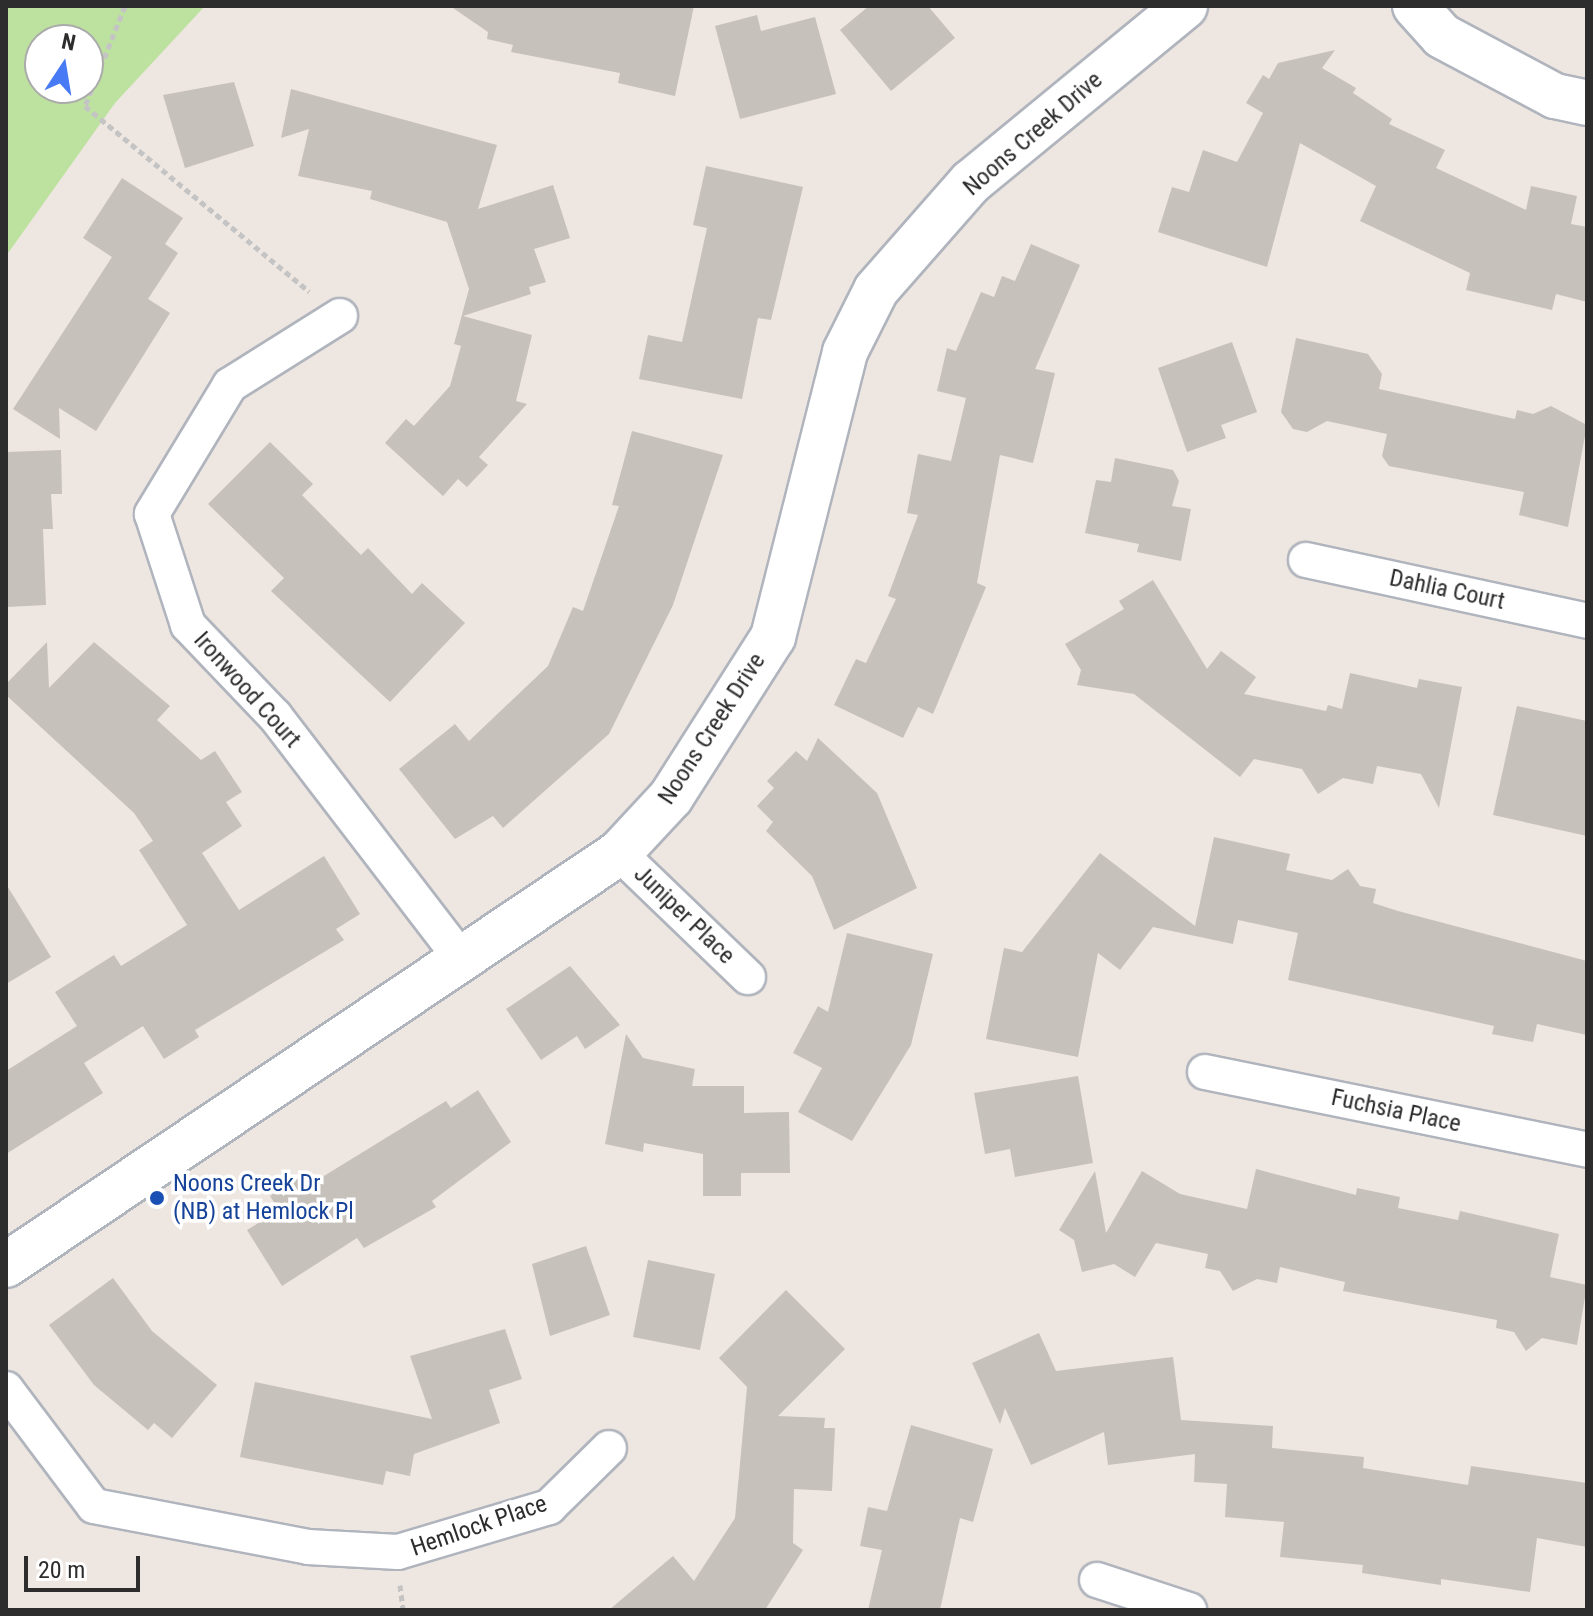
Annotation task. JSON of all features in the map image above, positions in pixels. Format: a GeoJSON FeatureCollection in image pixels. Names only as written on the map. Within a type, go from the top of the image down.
{"type":"FeatureCollection","features":[{"type":"Feature","properties":{"kind":"street","name":"Noons Creek Drive"},"geometry":{"type":"LineString","coordinates":[[6,1265],[459,956],[619,853],[671,797],[773,637],[845,352],[876,290],[971,182],[1185,6]]}},
{"type":"Feature","properties":{"kind":"street"},"geometry":{"type":"LineString","coordinates":[[1415,6],[1442,36],[1555,96],[1587,103]]}},
{"type":"Feature","properties":{"kind":"street","name":"Ironwood Court"},"geometry":{"type":"LineString","coordinates":[[340,316],[230,385],[152,514],[188,625],[275,716],[459,956]]}},
{"type":"Feature","properties":{"kind":"street","name":"Dahlia Court"},"geometry":{"type":"LineString","coordinates":[[1306,560],[1587,621]]}},
{"type":"Feature","properties":{"kind":"street","name":"Juniper Place"},"geometry":{"type":"LineString","coordinates":[[619,853],[748,977]]}},
{"type":"Feature","properties":{"kind":"street","name":"Fuchsia Place"},"geometry":{"type":"LineString","coordinates":[[1205,1072],[1587,1150]]}},
{"type":"Feature","properties":{"kind":"street","name":"Hemlock Place"},"geometry":{"type":"LineString","coordinates":[[6,1389],[94,1506],[308,1547],[398,1552],[549,1507],[609,1448]]}},
{"type":"Feature","properties":{"kind":"street"},"geometry":{"type":"LineString","coordinates":[[1097,1580],[1189,1610]]}},
{"type":"Feature","properties":{"kind":"path"},"geometry":{"type":"LineString","coordinates":[[125,6],[85,106],[340,316]]}},
{"type":"Feature","properties":{"kind":"green space"},"geometry":{"type":"Polygon","coordinates":[[[6,6],[205,6],[115,103],[6,256],[6,6]]]}},
{"type":"Feature","properties":{"kind":"building"},"geometry":{"type":"Polygon","coordinates":[[[450,6],[694,6],[675,96],[618,83],[620,73],[511,52],[513,45],[487,39],[488,32],[450,6]]]}},
{"type":"Feature","properties":{"kind":"building"},"geometry":{"type":"Polygon","coordinates":[[[869,6],[928,6],[955,38],[891,91],[840,30],[869,6]]]}},
{"type":"Feature","properties":{"kind":"building"},"geometry":{"type":"Polygon","coordinates":[[[757,15],[761,31],[815,17],[836,94],[740,119],[715,26],[757,15]]]}},
{"type":"Feature","properties":{"kind":"building"},"geometry":{"type":"Polygon","coordinates":[[[1335,50],[1322,68],[1356,88],[1353,93],[1392,119],[1389,124],[1445,150],[1436,168],[1526,210],[1531,186],[1577,196],[1571,224],[1587,227],[1587,302],[1556,294],[1552,310],[1466,290],[1470,273],[1360,221],[1376,186],[1300,143],[1267,267],[1158,232],[1172,187],[1189,192],[1203,150],[1237,162],[1263,113],[1246,103],[1263,75],[1269,79],[1278,63],[1335,50]]]}},
{"type":"Feature","properties":{"kind":"building"},"geometry":{"type":"Polygon","coordinates":[[[234,82],[254,146],[185,168],[163,95],[234,82]]]}},
{"type":"Feature","properties":{"kind":"building"},"geometry":{"type":"Polygon","coordinates":[[[291,89],[497,145],[478,209],[553,185],[570,238],[534,249],[546,282],[529,287],[531,294],[463,316],[532,335],[516,401],[527,404],[479,457],[488,465],[467,487],[458,479],[443,496],[385,443],[406,419],[414,426],[450,386],[461,346],[454,344],[469,289],[447,222],[370,199],[372,191],[298,176],[309,129],[281,138],[291,89]]]}},
{"type":"Feature","properties":{"kind":"building"},"geometry":{"type":"Polygon","coordinates":[[[706,166],[803,187],[771,320],[758,318],[742,399],[639,379],[648,335],[682,342],[707,228],[693,225],[706,166]]]}},
{"type":"Feature","properties":{"kind":"building"},"geometry":{"type":"Polygon","coordinates":[[[122,178],[183,218],[165,244],[178,253],[148,299],[170,313],[96,431],[59,408],[60,439],[13,409],[112,257],[83,238],[122,178]]]}},
{"type":"Feature","properties":{"kind":"building"},"geometry":{"type":"Polygon","coordinates":[[[1031,244],[1080,265],[1035,369],[1055,373],[1033,463],[1000,455],[977,583],[986,587],[933,714],[918,707],[903,738],[834,705],[856,659],[866,663],[896,599],[888,596],[918,515],[907,513],[918,454],[951,461],[966,398],[937,391],[947,348],[956,351],[981,292],[994,297],[1002,276],[1015,281],[1031,244]]]}},
{"type":"Feature","properties":{"kind":"building"},"geometry":{"type":"Polygon","coordinates":[[[1296,338],[1368,354],[1382,374],[1379,389],[1515,419],[1517,410],[1533,414],[1551,406],[1587,425],[1568,527],[1519,515],[1524,492],[1389,466],[1382,456],[1387,434],[1327,421],[1307,432],[1293,429],[1281,412],[1296,338]]]}},
{"type":"Feature","properties":{"kind":"building"},"geometry":{"type":"Polygon","coordinates":[[[1232,342],[1257,412],[1221,425],[1226,438],[1187,452],[1158,368],[1232,342]]]}},
{"type":"Feature","properties":{"kind":"building"},"geometry":{"type":"Polygon","coordinates":[[[632,431],[723,455],[673,605],[609,734],[503,828],[493,816],[455,839],[399,769],[455,724],[469,741],[548,666],[573,607],[583,611],[619,506],[612,505],[632,431]]]}},
{"type":"Feature","properties":{"kind":"building"},"geometry":{"type":"Polygon","coordinates":[[[270,442],[313,484],[302,495],[361,555],[368,548],[412,594],[422,583],[465,623],[390,702],[271,591],[284,578],[208,504],[270,442]]]}},
{"type":"Feature","properties":{"kind":"building"},"geometry":{"type":"Polygon","coordinates":[[[61,450],[62,494],[51,494],[53,529],[43,529],[46,605],[6,607],[6,452],[61,450]]]}},
{"type":"Feature","properties":{"kind":"building"},"geometry":{"type":"Polygon","coordinates":[[[1115,458],[1173,470],[1179,481],[1172,506],[1191,509],[1181,561],[1137,552],[1139,544],[1085,533],[1096,480],[1111,482],[1115,458]]]}},
{"type":"Feature","properties":{"kind":"building"},"geometry":{"type":"Polygon","coordinates":[[[1153,580],[1207,669],[1221,651],[1256,677],[1244,694],[1326,711],[1328,705],[1342,709],[1350,673],[1417,688],[1419,679],[1462,687],[1439,808],[1421,774],[1377,766],[1373,784],[1343,778],[1318,794],[1302,769],[1254,759],[1240,777],[1134,694],[1077,685],[1081,670],[1065,644],[1124,609],[1119,601],[1153,580]]]}},
{"type":"Feature","properties":{"kind":"building"},"geometry":{"type":"Polygon","coordinates":[[[47,642],[49,688],[94,642],[170,706],[157,720],[201,760],[215,751],[242,792],[226,802],[242,826],[202,853],[239,910],[324,856],[360,914],[336,929],[344,940],[195,1030],[199,1037],[164,1059],[143,1026],[84,1063],[103,1093],[6,1154],[6,1071],[77,1026],[55,992],[114,955],[121,966],[187,925],[139,850],[153,841],[134,813],[6,695],[6,684],[47,642]]]}},
{"type":"Feature","properties":{"kind":"building"},"geometry":{"type":"Polygon","coordinates":[[[1517,706],[1587,721],[1587,836],[1493,815],[1517,706]]]}},
{"type":"Feature","properties":{"kind":"building"},"geometry":{"type":"Polygon","coordinates":[[[818,738],[877,793],[917,888],[834,930],[812,876],[766,831],[773,822],[757,806],[774,788],[767,781],[796,751],[807,761],[818,738]]]}},
{"type":"Feature","properties":{"kind":"building"},"geometry":{"type":"Polygon","coordinates":[[[1214,837],[1290,854],[1286,870],[1332,880],[1348,869],[1360,886],[1376,889],[1373,903],[1587,961],[1587,1035],[1537,1024],[1533,1042],[1492,1034],[1494,1026],[1288,980],[1298,933],[1238,920],[1233,944],[1153,927],[1120,970],[1098,953],[1078,1057],[986,1039],[1004,948],[1022,952],[1100,853],[1195,926],[1214,837]]]}},
{"type":"Feature","properties":{"kind":"building"},"geometry":{"type":"Polygon","coordinates":[[[6,884],[51,957],[6,984],[6,884]]]}},
{"type":"Feature","properties":{"kind":"building"},"geometry":{"type":"Polygon","coordinates":[[[847,933],[933,954],[911,1045],[852,1141],[798,1112],[822,1068],[793,1053],[818,1006],[828,1012],[847,933]]]}},
{"type":"Feature","properties":{"kind":"building"},"geometry":{"type":"Polygon","coordinates":[[[570,966],[620,1025],[585,1049],[577,1036],[541,1060],[506,1009],[570,966]]]}},
{"type":"Feature","properties":{"kind":"building"},"geometry":{"type":"Polygon","coordinates":[[[626,1034],[643,1058],[695,1069],[692,1086],[744,1086],[744,1113],[789,1112],[790,1173],[741,1173],[741,1196],[703,1196],[703,1154],[644,1143],[643,1152],[605,1144],[626,1034]]]}},
{"type":"Feature","properties":{"kind":"building"},"geometry":{"type":"Polygon","coordinates":[[[1078,1076],[1093,1163],[1015,1177],[1010,1149],[985,1154],[974,1093],[1078,1076]]]}},
{"type":"Feature","properties":{"kind":"building"},"geometry":{"type":"Polygon","coordinates":[[[478,1090],[511,1142],[432,1201],[436,1207],[364,1248],[357,1238],[282,1286],[247,1230],[279,1210],[270,1196],[300,1177],[306,1187],[446,1101],[451,1108],[478,1090]]]}},
{"type":"Feature","properties":{"kind":"building"},"geometry":{"type":"Polygon","coordinates":[[[1256,1169],[1356,1195],[1357,1188],[1400,1197],[1398,1208],[1458,1220],[1460,1211],[1559,1234],[1550,1277],[1587,1285],[1577,1345],[1542,1338],[1526,1351],[1514,1332],[1496,1328],[1497,1320],[1343,1291],[1345,1282],[1280,1267],[1277,1283],[1257,1279],[1233,1291],[1220,1271],[1205,1268],[1208,1254],[1156,1243],[1135,1277],[1114,1264],[1082,1272],[1074,1240],[1059,1230],[1095,1171],[1106,1233],[1142,1171],[1180,1194],[1247,1209],[1256,1169]]]}},
{"type":"Feature","properties":{"kind":"building"},"geometry":{"type":"Polygon","coordinates":[[[586,1246],[610,1315],[550,1336],[532,1264],[586,1246]]]}},
{"type":"Feature","properties":{"kind":"building"},"geometry":{"type":"Polygon","coordinates":[[[648,1260],[715,1274],[700,1350],[633,1337],[648,1260]]]}},
{"type":"Feature","properties":{"kind":"building"},"geometry":{"type":"Polygon","coordinates":[[[113,1278],[152,1331],[217,1385],[172,1438],[154,1423],[148,1430],[94,1385],[49,1325],[113,1278]]]}},
{"type":"Feature","properties":{"kind":"building"},"geometry":{"type":"Polygon","coordinates":[[[786,1290],[845,1349],[778,1416],[825,1418],[824,1428],[835,1428],[832,1491],[794,1489],[793,1543],[803,1550],[765,1610],[609,1610],[673,1556],[694,1581],[735,1518],[747,1387],[719,1358],[786,1290]]]}},
{"type":"Feature","properties":{"kind":"building"},"geometry":{"type":"Polygon","coordinates":[[[505,1329],[522,1379],[489,1390],[500,1423],[414,1454],[410,1476],[386,1471],[383,1485],[240,1457],[255,1382],[432,1419],[410,1356],[505,1329]]]}},
{"type":"Feature","properties":{"kind":"building"},"geometry":{"type":"Polygon","coordinates":[[[1039,1333],[1056,1371],[1173,1357],[1181,1420],[1273,1426],[1272,1448],[1364,1457],[1363,1468],[1468,1485],[1471,1466],[1587,1483],[1587,1547],[1537,1538],[1530,1592],[1441,1579],[1441,1585],[1362,1573],[1363,1565],[1280,1557],[1284,1522],[1225,1517],[1227,1484],[1194,1482],[1195,1454],[1108,1465],[1104,1432],[1031,1465],[1005,1408],[1000,1424],[972,1363],[1039,1333]]]}},
{"type":"Feature","properties":{"kind":"building"},"geometry":{"type":"Polygon","coordinates":[[[911,1425],[993,1449],[973,1522],[960,1518],[940,1610],[868,1610],[882,1550],[860,1546],[868,1507],[887,1511],[911,1425]]]}},
{"type":"Feature","properties":{"kind":"place","name":"Noons Creek Dr (NB) at Hemlock Pl"},"geometry":{"type":"Point","coordinates":[157,1198]}}]}
